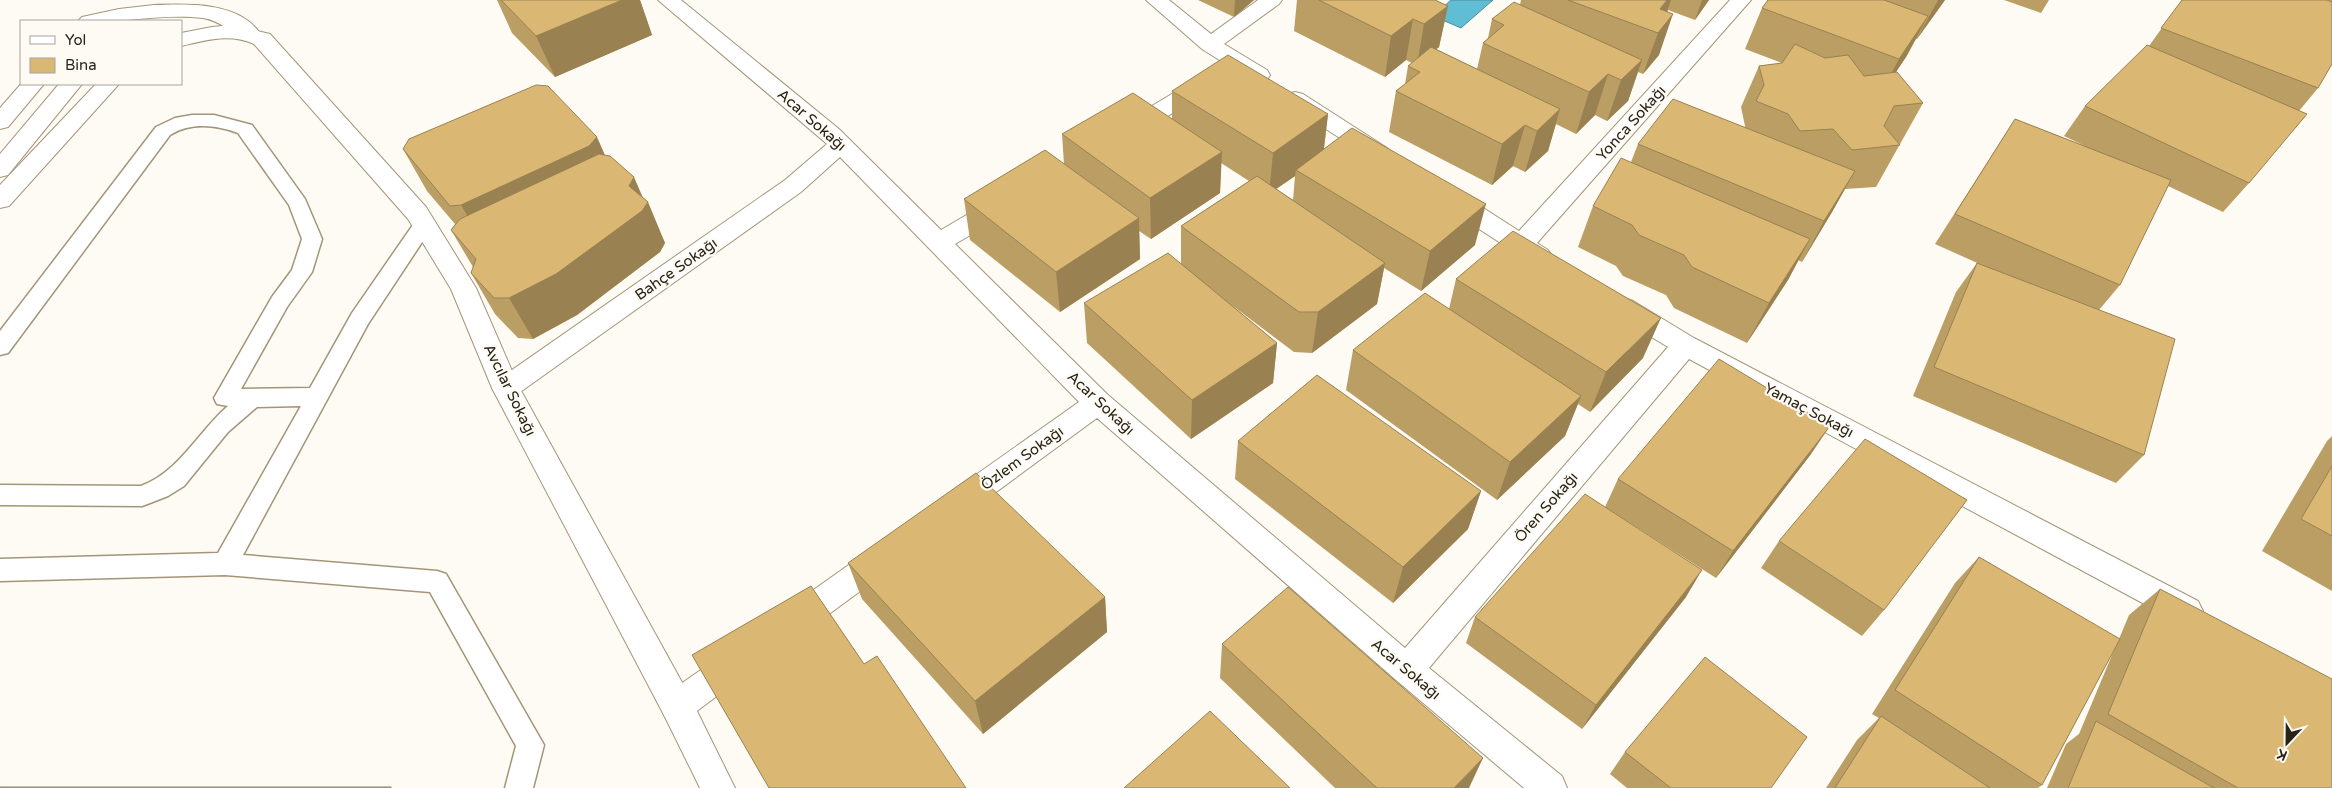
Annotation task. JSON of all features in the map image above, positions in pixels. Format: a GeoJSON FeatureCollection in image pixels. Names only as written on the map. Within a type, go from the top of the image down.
{"type":"FeatureCollection","features":[{"type":"Feature","properties":{"kind":"main road"},"geometry":{"type":"LineString","coordinates":[[89,20],[106,0]]}},
{"type":"Feature","properties":{"kind":"main road"},"geometry":{"type":"LineString","coordinates":[[182,40],[242,27],[233,0]]}},
{"type":"Feature","properties":{"kind":"main road","name":"Acar Sokağı"},"geometry":{"type":"LineString","coordinates":[[668,0],[841,144],[1098,403],[1407,670],[1550,788]]}},
{"type":"Feature","properties":{"kind":"main road"},"geometry":{"type":"LineString","coordinates":[[1156,0],[1210,44],[1397,165]]}},
{"type":"Feature","properties":{"kind":"main road"},"geometry":{"type":"LineString","coordinates":[[1210,44],[1272,0]]}},
{"type":"Feature","properties":{"kind":"main road","name":"Yonca Sokağı"},"geometry":{"type":"LineString","coordinates":[[1521,245],[1740,0]]}},
{"type":"Feature","properties":{"kind":"main road","name":"Avcılar Sokağı"},"geometry":{"type":"LineString","coordinates":[[92,20],[132,11],[198,12],[218,15],[242,27],[262,39],[417,213],[463,288],[506,388],[677,706],[718,788]]}},
{"type":"Feature","properties":{"kind":"main road"},"geometry":{"type":"LineString","coordinates":[[1106,143],[1240,63]]}},
{"type":"Feature","properties":{"kind":"main road"},"geometry":{"type":"LineString","coordinates":[[0,122],[33,85]]}},
{"type":"Feature","properties":{"kind":"main road"},"geometry":{"type":"LineString","coordinates":[[0,169],[70,85]]}},
{"type":"Feature","properties":{"kind":"main road"},"geometry":{"type":"LineString","coordinates":[[0,200],[107,85]]}},
{"type":"Feature","properties":{"kind":"main road","name":"Bahçe Sokağı"},"geometry":{"type":"LineString","coordinates":[[506,388],[794,186],[841,144]]}},
{"type":"Feature","properties":{"kind":"main road"},"geometry":{"type":"LineString","coordinates":[[1430,186],[1562,270]]}},
{"type":"Feature","properties":{"kind":"main road"},"geometry":{"type":"LineString","coordinates":[[939,242],[1023,192]]}},
{"type":"Feature","properties":{"kind":"main road","name":"Yamaç Sokağı"},"geometry":{"type":"LineString","coordinates":[[1603,295],[1685,345],[2211,624]]}},
{"type":"Feature","properties":{"kind":"main road","name":"Ören Sokağı"},"geometry":{"type":"LineString","coordinates":[[1407,670],[1685,345]]}},
{"type":"Feature","properties":{"kind":"main road","name":"Özlem Sokağı"},"geometry":{"type":"LineString","coordinates":[[936,519],[1098,403]]}},
{"type":"Feature","properties":{"kind":"main road"},"geometry":{"type":"LineString","coordinates":[[677,706],[904,542]]}},
{"type":"Feature","properties":{"kind":"lane"},"geometry":{"type":"LineString","coordinates":[[0,347],[163,130],[182,122],[217,122],[244,130],[298,204],[312,239],[302,272],[280,302],[225,398],[317,397]]}},
{"type":"Feature","properties":{"kind":"lane"},"geometry":{"type":"LineString","coordinates":[[225,564],[360,319],[424,224]]}},
{"type":"Feature","properties":{"kind":"lane"},"geometry":{"type":"LineString","coordinates":[[0,495],[142,496],[160,489],[176,479],[220,426],[252,398]]}},
{"type":"Feature","properties":{"kind":"lane"},"geometry":{"type":"LineString","coordinates":[[0,570],[225,564],[437,582],[530,745],[519,788]]}},
{"type":"Feature","properties":{"kind":"water"},"geometry":{"type":"Polygon","coordinates":[[[1451,0],[1493,0],[1461,28],[1433,16],[1451,0]]]}},
{"type":"Feature","properties":{"kind":"building"},"geometry":{"type":"Polygon","coordinates":[[[501,0],[622,0],[536,36],[501,0]]]}},
{"type":"Feature","properties":{"kind":"building"},"geometry":{"type":"Polygon","coordinates":[[[1319,0],[1435,0],[1448,6],[1424,24],[1413,19],[1391,36],[1319,0]]]}},
{"type":"Feature","properties":{"kind":"building"},"geometry":{"type":"Polygon","coordinates":[[[1568,0],[1667,0],[1660,9],[1673,14],[1658,33],[1568,0]]]}},
{"type":"Feature","properties":{"kind":"building"},"geometry":{"type":"Polygon","coordinates":[[[1768,0],[1884,0],[1928,16],[1899,59],[1762,8],[1768,0]]]}},
{"type":"Feature","properties":{"kind":"building"},"geometry":{"type":"Polygon","coordinates":[[[2182,0],[2327,0],[2332,2],[2332,64],[2318,88],[2161,28],[2182,0]]]}},
{"type":"Feature","properties":{"kind":"building"},"geometry":{"type":"Polygon","coordinates":[[[1514,2],[1642,60],[1621,80],[1608,74],[1589,92],[1483,43],[1504,25],[1492,19],[1514,2]]]}},
{"type":"Feature","properties":{"kind":"building"},"geometry":{"type":"Polygon","coordinates":[[[1795,44],[1825,58],[1848,55],[1864,76],[1897,72],[1923,103],[1894,106],[1884,126],[1900,145],[1852,150],[1833,129],[1800,131],[1788,114],[1756,101],[1764,85],[1759,66],[1782,63],[1795,44]]]}},
{"type":"Feature","properties":{"kind":"building"},"geometry":{"type":"Polygon","coordinates":[[[2147,45],[2307,114],[2249,183],[2085,106],[2147,45]]]}},
{"type":"Feature","properties":{"kind":"building"},"geometry":{"type":"Polygon","coordinates":[[[1431,47],[1560,109],[1537,131],[1525,125],[1502,144],[1396,91],[1420,72],[1408,66],[1431,47]]]}},
{"type":"Feature","properties":{"kind":"building"},"geometry":{"type":"Polygon","coordinates":[[[1228,55],[1328,114],[1273,153],[1172,91],[1228,55]]]}},
{"type":"Feature","properties":{"kind":"building"},"geometry":{"type":"Polygon","coordinates":[[[536,85],[548,86],[597,137],[589,146],[461,205],[450,206],[403,149],[409,139],[536,85]]]}},
{"type":"Feature","properties":{"kind":"building"},"geometry":{"type":"Polygon","coordinates":[[[1133,93],[1222,152],[1150,198],[1062,134],[1133,93]]]}},
{"type":"Feature","properties":{"kind":"building"},"geometry":{"type":"Polygon","coordinates":[[[1673,99],[1855,171],[1824,221],[1638,144],[1673,99]]]}},
{"type":"Feature","properties":{"kind":"building"},"geometry":{"type":"Polygon","coordinates":[[[2015,119],[2171,180],[2120,285],[1955,214],[2015,119]]]}},
{"type":"Feature","properties":{"kind":"building"},"geometry":{"type":"Polygon","coordinates":[[[1352,128],[1486,204],[1430,251],[1296,170],[1352,128]]]}},
{"type":"Feature","properties":{"kind":"building"},"geometry":{"type":"Polygon","coordinates":[[[1045,150],[1139,218],[1056,272],[964,199],[1045,150]]]}},
{"type":"Feature","properties":{"kind":"building"},"geometry":{"type":"Polygon","coordinates":[[[599,154],[610,156],[634,177],[629,186],[648,202],[642,211],[556,274],[509,298],[494,298],[471,273],[476,259],[451,230],[460,219],[599,154]]]}},
{"type":"Feature","properties":{"kind":"building"},"geometry":{"type":"Polygon","coordinates":[[[1621,158],[1810,239],[1769,303],[1692,267],[1684,255],[1639,235],[1632,225],[1593,206],[1621,158]]]}},
{"type":"Feature","properties":{"kind":"building"},"geometry":{"type":"Polygon","coordinates":[[[1257,176],[1385,263],[1318,312],[1299,312],[1181,226],[1257,176]]]}},
{"type":"Feature","properties":{"kind":"building"},"geometry":{"type":"Polygon","coordinates":[[[1513,231],[1661,318],[1606,372],[1456,279],[1513,231]]]}},
{"type":"Feature","properties":{"kind":"building"},"geometry":{"type":"Polygon","coordinates":[[[1168,253],[1277,343],[1192,400],[1084,303],[1168,253]]]}},
{"type":"Feature","properties":{"kind":"building"},"geometry":{"type":"Polygon","coordinates":[[[1977,263],[2175,339],[2144,455],[1934,367],[1977,263]]]}},
{"type":"Feature","properties":{"kind":"building"},"geometry":{"type":"Polygon","coordinates":[[[1425,293],[1581,396],[1510,462],[1353,350],[1425,293]]]}},
{"type":"Feature","properties":{"kind":"building"},"geometry":{"type":"Polygon","coordinates":[[[1719,359],[1830,426],[1733,551],[1618,479],[1719,359]]]}},
{"type":"Feature","properties":{"kind":"building"},"geometry":{"type":"Polygon","coordinates":[[[1317,375],[1481,491],[1403,567],[1238,441],[1317,375]]]}},
{"type":"Feature","properties":{"kind":"building"},"geometry":{"type":"Polygon","coordinates":[[[1865,439],[1967,500],[1884,610],[1779,541],[1865,439]]]}},
{"type":"Feature","properties":{"kind":"building"},"geometry":{"type":"Polygon","coordinates":[[[2332,466],[2332,536],[2301,519],[2332,466]]]}},
{"type":"Feature","properties":{"kind":"building"},"geometry":{"type":"Polygon","coordinates":[[[976,473],[1105,597],[975,701],[848,563],[976,473]]]}},
{"type":"Feature","properties":{"kind":"building"},"geometry":{"type":"Polygon","coordinates":[[[1585,494],[1702,570],[1596,705],[1475,617],[1585,494]]]}},
{"type":"Feature","properties":{"kind":"building"},"geometry":{"type":"Polygon","coordinates":[[[1979,557],[2120,639],[2042,785],[1895,690],[1979,557]]]}},
{"type":"Feature","properties":{"kind":"building"},"geometry":{"type":"Polygon","coordinates":[[[811,586],[864,664],[877,656],[966,788],[769,788],[692,655],[811,586]]]}},
{"type":"Feature","properties":{"kind":"building"},"geometry":{"type":"Polygon","coordinates":[[[1288,587],[1483,758],[1454,788],[1377,788],[1222,644],[1288,587]]]}},
{"type":"Feature","properties":{"kind":"building"},"geometry":{"type":"Polygon","coordinates":[[[2160,589],[2332,679],[2332,788],[2238,788],[2108,714],[2160,589]]]}},
{"type":"Feature","properties":{"kind":"building"},"geometry":{"type":"Polygon","coordinates":[[[1705,657],[1807,737],[1771,788],[1671,788],[1625,752],[1705,657]]]}},
{"type":"Feature","properties":{"kind":"building"},"geometry":{"type":"Polygon","coordinates":[[[1210,711],[1290,788],[1124,788],[1210,711]]]}},
{"type":"Feature","properties":{"kind":"building"},"geometry":{"type":"Polygon","coordinates":[[[1881,716],[1990,788],[1835,788],[1881,716]]]}},
{"type":"Feature","properties":{"kind":"building"},"geometry":{"type":"Polygon","coordinates":[[[2096,721],[2214,788],[2068,788],[2096,721]]]}},
{"type":"Feature","properties":{"kind":"building"},"geometry":{"type":"Polygon","coordinates":[[[391,787],[391,788],[0,788],[391,787]]]}}]}
